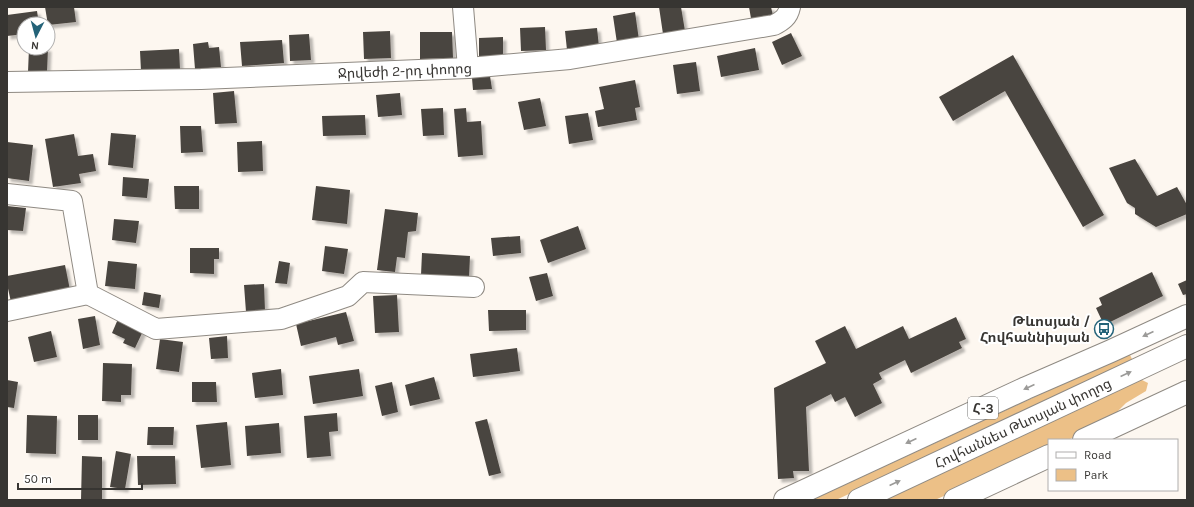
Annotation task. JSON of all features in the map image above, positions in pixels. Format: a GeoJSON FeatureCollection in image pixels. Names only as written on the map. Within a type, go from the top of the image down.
{"type":"FeatureCollection","features":[{"type":"Feature","properties":{"kind":"main road","name":"Հովհաննես Թևոսյան փողոց"},"geometry":{"type":"LineString","coordinates":[[785,500],[1026,388],[1186,320]]}},
{"type":"Feature","properties":{"kind":"main road","name":"Հովհաննես Թևոսյան փողոց"},"geometry":{"type":"LineString","coordinates":[[860,500],[1187,346]]}},
{"type":"Feature","properties":{"kind":"main road"},"geometry":{"type":"LineString","coordinates":[[1086,439],[1187,392]]}},
{"type":"Feature","properties":{"kind":"main road"},"geometry":{"type":"LineString","coordinates":[[955,500],[1048,456]]}},
{"type":"Feature","properties":{"kind":"street"},"geometry":{"type":"LineString","coordinates":[[463,7],[468,68]]}},
{"type":"Feature","properties":{"kind":"street","name":"Ջրվեժի 2-րդ փողոց"},"geometry":{"type":"LineString","coordinates":[[7,82],[201,79],[468,68],[570,59],[774,25],[784,20],[790,10],[790,7]]}},
{"type":"Feature","properties":{"kind":"street"},"geometry":{"type":"LineString","coordinates":[[7,194],[72,201],[88,294]]}},
{"type":"Feature","properties":{"kind":"street"},"geometry":{"type":"LineString","coordinates":[[7,311],[88,294],[156,329],[282,319],[348,296],[363,282],[474,287]]}},
{"type":"Feature","properties":{"kind":"green space"},"geometry":{"type":"Polygon","coordinates":[[[1129,353],[1133,361],[836,500],[812,500],[1129,353]]]}},
{"type":"Feature","properties":{"kind":"green space"},"geometry":{"type":"Polygon","coordinates":[[[1140,379],[1148,383],[1146,391],[1126,403],[1107,422],[1070,439],[1048,439],[1048,448],[935,500],[884,500],[1140,379]]]}},
{"type":"Feature","properties":{"kind":"building"},"geometry":{"type":"Polygon","coordinates":[[[45,7],[74,7],[76,22],[56,24],[56,16],[46,16],[45,7]]]}},
{"type":"Feature","properties":{"kind":"building"},"geometry":{"type":"Polygon","coordinates":[[[659,7],[681,7],[685,31],[663,34],[659,7]]]}},
{"type":"Feature","properties":{"kind":"building"},"geometry":{"type":"Polygon","coordinates":[[[749,7],[771,7],[774,20],[752,24],[749,7]]]}},
{"type":"Feature","properties":{"kind":"building"},"geometry":{"type":"Polygon","coordinates":[[[37,11],[38,16],[16,16],[16,35],[7,36],[7,15],[37,11]]]}},
{"type":"Feature","properties":{"kind":"building"},"geometry":{"type":"Polygon","coordinates":[[[635,12],[639,40],[617,43],[613,16],[635,12]]]}},
{"type":"Feature","properties":{"kind":"building"},"geometry":{"type":"Polygon","coordinates":[[[545,27],[546,50],[521,51],[520,28],[545,27]]]}},
{"type":"Feature","properties":{"kind":"building"},"geometry":{"type":"Polygon","coordinates":[[[597,28],[599,47],[567,50],[565,31],[597,28]]]}},
{"type":"Feature","properties":{"kind":"building"},"geometry":{"type":"Polygon","coordinates":[[[390,31],[391,58],[364,59],[363,32],[390,31]]]}},
{"type":"Feature","properties":{"kind":"building"},"geometry":{"type":"Polygon","coordinates":[[[420,32],[452,32],[453,58],[420,59],[420,32]]]}},
{"type":"Feature","properties":{"kind":"building"},"geometry":{"type":"Polygon","coordinates":[[[791,33],[802,56],[782,65],[772,42],[791,33]]]}},
{"type":"Feature","properties":{"kind":"building"},"geometry":{"type":"Polygon","coordinates":[[[309,34],[311,60],[290,61],[289,35],[309,34]]]}},
{"type":"Feature","properties":{"kind":"building"},"geometry":{"type":"Polygon","coordinates":[[[503,37],[503,56],[479,57],[479,38],[503,37]]]}},
{"type":"Feature","properties":{"kind":"building"},"geometry":{"type":"Polygon","coordinates":[[[282,40],[284,63],[242,66],[240,42],[282,40]]]}},
{"type":"Feature","properties":{"kind":"building"},"geometry":{"type":"Polygon","coordinates":[[[208,42],[209,48],[219,47],[221,67],[195,69],[193,44],[208,42]]]}},
{"type":"Feature","properties":{"kind":"building"},"geometry":{"type":"Polygon","coordinates":[[[755,48],[759,70],[721,77],[717,56],[755,48]]]}},
{"type":"Feature","properties":{"kind":"building"},"geometry":{"type":"Polygon","coordinates":[[[179,49],[180,69],[141,71],[140,51],[179,49]]]}},
{"type":"Feature","properties":{"kind":"building"},"geometry":{"type":"Polygon","coordinates":[[[1013,55],[1104,215],[1083,227],[1005,91],[953,121],[939,97],[1013,55]]]}},
{"type":"Feature","properties":{"kind":"building"},"geometry":{"type":"Polygon","coordinates":[[[29,56],[48,56],[47,72],[28,72],[29,56]]]}},
{"type":"Feature","properties":{"kind":"building"},"geometry":{"type":"Polygon","coordinates":[[[696,62],[700,91],[677,94],[673,65],[696,62]]]}},
{"type":"Feature","properties":{"kind":"building"},"geometry":{"type":"Polygon","coordinates":[[[490,76],[492,89],[473,90],[472,78],[490,76]]]}},
{"type":"Feature","properties":{"kind":"building"},"geometry":{"type":"Polygon","coordinates":[[[635,80],[640,107],[635,108],[637,120],[598,127],[595,111],[604,109],[599,87],[635,80]]]}},
{"type":"Feature","properties":{"kind":"building"},"geometry":{"type":"Polygon","coordinates":[[[234,91],[237,123],[215,124],[213,93],[234,91]]]}},
{"type":"Feature","properties":{"kind":"building"},"geometry":{"type":"Polygon","coordinates":[[[400,93],[402,115],[378,117],[376,95],[400,93]]]}},
{"type":"Feature","properties":{"kind":"building"},"geometry":{"type":"Polygon","coordinates":[[[540,98],[546,126],[524,130],[518,102],[540,98]]]}},
{"type":"Feature","properties":{"kind":"building"},"geometry":{"type":"Polygon","coordinates":[[[443,108],[444,135],[423,136],[421,109],[443,108]]]}},
{"type":"Feature","properties":{"kind":"building"},"geometry":{"type":"Polygon","coordinates":[[[466,108],[467,122],[481,121],[483,155],[458,157],[454,109],[466,108]]]}},
{"type":"Feature","properties":{"kind":"building"},"geometry":{"type":"Polygon","coordinates":[[[588,113],[593,140],[569,144],[565,116],[588,113]]]}},
{"type":"Feature","properties":{"kind":"building"},"geometry":{"type":"Polygon","coordinates":[[[365,115],[366,135],[323,136],[322,116],[365,115]]]}},
{"type":"Feature","properties":{"kind":"building"},"geometry":{"type":"Polygon","coordinates":[[[180,126],[201,126],[203,152],[181,153],[180,126]]]}},
{"type":"Feature","properties":{"kind":"building"},"geometry":{"type":"Polygon","coordinates":[[[111,133],[136,135],[133,168],[108,165],[111,133]]]}},
{"type":"Feature","properties":{"kind":"building"},"geometry":{"type":"Polygon","coordinates":[[[74,134],[78,156],[93,154],[96,171],[79,174],[81,183],[53,187],[45,139],[74,134]]]}},
{"type":"Feature","properties":{"kind":"building"},"geometry":{"type":"Polygon","coordinates":[[[262,141],[263,171],[238,172],[237,142],[262,141]]]}},
{"type":"Feature","properties":{"kind":"building"},"geometry":{"type":"Polygon","coordinates":[[[7,142],[33,145],[29,181],[7,178],[7,142]]]}},
{"type":"Feature","properties":{"kind":"building"},"geometry":{"type":"Polygon","coordinates":[[[1135,159],[1157,196],[1177,187],[1187,205],[1187,214],[1156,227],[1135,214],[1135,208],[1127,203],[1109,168],[1135,159]]]}},
{"type":"Feature","properties":{"kind":"building"},"geometry":{"type":"Polygon","coordinates":[[[123,177],[149,179],[147,198],[122,196],[123,177]]]}},
{"type":"Feature","properties":{"kind":"building"},"geometry":{"type":"Polygon","coordinates":[[[174,186],[199,186],[199,209],[175,209],[174,186]]]}},
{"type":"Feature","properties":{"kind":"building"},"geometry":{"type":"Polygon","coordinates":[[[316,186],[350,190],[347,224],[312,220],[316,186]]]}},
{"type":"Feature","properties":{"kind":"building"},"geometry":{"type":"Polygon","coordinates":[[[7,206],[26,208],[23,231],[7,230],[7,206]]]}},
{"type":"Feature","properties":{"kind":"building"},"geometry":{"type":"Polygon","coordinates":[[[385,209],[418,213],[416,231],[408,232],[405,258],[397,257],[395,272],[377,270],[385,209]]]}},
{"type":"Feature","properties":{"kind":"building"},"geometry":{"type":"Polygon","coordinates":[[[114,219],[139,221],[136,243],[112,240],[114,219]]]}},
{"type":"Feature","properties":{"kind":"building"},"geometry":{"type":"Polygon","coordinates":[[[578,226],[586,249],[548,263],[540,240],[578,226]]]}},
{"type":"Feature","properties":{"kind":"building"},"geometry":{"type":"Polygon","coordinates":[[[520,236],[521,253],[493,256],[491,238],[520,236]]]}},
{"type":"Feature","properties":{"kind":"building"},"geometry":{"type":"Polygon","coordinates":[[[325,246],[348,249],[344,274],[322,271],[325,246]]]}},
{"type":"Feature","properties":{"kind":"building"},"geometry":{"type":"Polygon","coordinates":[[[190,248],[219,248],[219,259],[214,259],[214,274],[190,273],[190,248]]]}},
{"type":"Feature","properties":{"kind":"building"},"geometry":{"type":"Polygon","coordinates":[[[422,253],[470,256],[469,278],[421,275],[422,253]]]}},
{"type":"Feature","properties":{"kind":"building"},"geometry":{"type":"Polygon","coordinates":[[[108,261],[137,264],[135,289],[105,286],[108,261]]]}},
{"type":"Feature","properties":{"kind":"building"},"geometry":{"type":"Polygon","coordinates":[[[279,261],[290,263],[287,284],[275,283],[279,261]]]}},
{"type":"Feature","properties":{"kind":"building"},"geometry":{"type":"Polygon","coordinates":[[[65,265],[70,290],[11,302],[7,284],[7,276],[65,265]]]}},
{"type":"Feature","properties":{"kind":"building"},"geometry":{"type":"Polygon","coordinates":[[[1152,272],[1163,296],[1104,325],[1096,308],[1102,305],[1099,298],[1152,272]]]}},
{"type":"Feature","properties":{"kind":"building"},"geometry":{"type":"Polygon","coordinates":[[[547,273],[553,296],[536,301],[529,277],[547,273]]]}},
{"type":"Feature","properties":{"kind":"building"},"geometry":{"type":"Polygon","coordinates":[[[1187,280],[1187,294],[1183,295],[1178,284],[1187,280]]]}},
{"type":"Feature","properties":{"kind":"building"},"geometry":{"type":"Polygon","coordinates":[[[264,284],[265,311],[246,312],[244,285],[264,284]]]}},
{"type":"Feature","properties":{"kind":"building"},"geometry":{"type":"Polygon","coordinates":[[[144,292],[161,295],[159,308],[142,305],[144,292]]]}},
{"type":"Feature","properties":{"kind":"building"},"geometry":{"type":"Polygon","coordinates":[[[397,295],[399,332],[375,333],[373,296],[397,295]]]}},
{"type":"Feature","properties":{"kind":"building"},"geometry":{"type":"Polygon","coordinates":[[[488,310],[526,310],[526,330],[489,331],[488,310]]]}},
{"type":"Feature","properties":{"kind":"building"},"geometry":{"type":"Polygon","coordinates":[[[346,312],[354,341],[338,345],[336,337],[301,346],[296,324],[346,312]]]}},
{"type":"Feature","properties":{"kind":"building"},"geometry":{"type":"Polygon","coordinates":[[[95,316],[100,345],[83,349],[78,319],[95,316]]]}},
{"type":"Feature","properties":{"kind":"building"},"geometry":{"type":"Polygon","coordinates":[[[956,317],[966,339],[959,342],[962,348],[911,373],[905,360],[879,373],[882,379],[873,384],[882,403],[855,417],[845,397],[835,402],[831,394],[806,407],[809,471],[793,471],[794,478],[778,479],[774,388],[826,363],[815,341],[845,326],[856,349],[903,326],[909,339],[956,317]]]}},
{"type":"Feature","properties":{"kind":"building"},"geometry":{"type":"Polygon","coordinates":[[[118,319],[143,331],[135,348],[123,343],[125,339],[112,333],[118,319]]]}},
{"type":"Feature","properties":{"kind":"building"},"geometry":{"type":"Polygon","coordinates":[[[51,331],[57,357],[34,362],[28,337],[51,331]]]}},
{"type":"Feature","properties":{"kind":"building"},"geometry":{"type":"Polygon","coordinates":[[[227,336],[228,358],[211,359],[209,338],[227,336]]]}},
{"type":"Feature","properties":{"kind":"building"},"geometry":{"type":"Polygon","coordinates":[[[160,339],[183,342],[179,372],[156,369],[160,339]]]}},
{"type":"Feature","properties":{"kind":"building"},"geometry":{"type":"Polygon","coordinates":[[[517,348],[520,371],[473,377],[470,354],[517,348]]]}},
{"type":"Feature","properties":{"kind":"building"},"geometry":{"type":"Polygon","coordinates":[[[103,363],[132,364],[131,395],[121,395],[121,402],[102,401],[103,363]]]}},
{"type":"Feature","properties":{"kind":"building"},"geometry":{"type":"Polygon","coordinates":[[[281,369],[283,395],[255,398],[252,373],[281,369]]]}},
{"type":"Feature","properties":{"kind":"building"},"geometry":{"type":"Polygon","coordinates":[[[359,369],[363,396],[313,404],[309,376],[359,369]]]}},
{"type":"Feature","properties":{"kind":"building"},"geometry":{"type":"Polygon","coordinates":[[[434,377],[440,399],[410,406],[405,385],[434,377]]]}},
{"type":"Feature","properties":{"kind":"building"},"geometry":{"type":"Polygon","coordinates":[[[7,380],[18,382],[14,408],[7,407],[7,380]]]}},
{"type":"Feature","properties":{"kind":"building"},"geometry":{"type":"Polygon","coordinates":[[[192,382],[216,382],[217,402],[192,402],[192,382]]]}},
{"type":"Feature","properties":{"kind":"building"},"geometry":{"type":"Polygon","coordinates":[[[392,382],[398,412],[382,416],[375,386],[392,382]]]}},
{"type":"Feature","properties":{"kind":"building"},"geometry":{"type":"Polygon","coordinates":[[[337,413],[338,431],[329,432],[331,456],[307,458],[304,416],[337,413]]]}},
{"type":"Feature","properties":{"kind":"building"},"geometry":{"type":"Polygon","coordinates":[[[27,415],[57,416],[56,454],[26,453],[27,415]]]}},
{"type":"Feature","properties":{"kind":"building"},"geometry":{"type":"Polygon","coordinates":[[[78,415],[98,415],[98,440],[78,440],[78,415]]]}},
{"type":"Feature","properties":{"kind":"building"},"geometry":{"type":"Polygon","coordinates":[[[487,419],[501,473],[489,476],[475,422],[487,419]]]}},
{"type":"Feature","properties":{"kind":"building"},"geometry":{"type":"Polygon","coordinates":[[[227,422],[231,465],[201,468],[196,425],[227,422]]]}},
{"type":"Feature","properties":{"kind":"building"},"geometry":{"type":"Polygon","coordinates":[[[279,423],[281,453],[247,456],[245,426],[279,423]]]}},
{"type":"Feature","properties":{"kind":"building"},"geometry":{"type":"Polygon","coordinates":[[[148,427],[174,427],[173,445],[147,445],[148,427]]]}},
{"type":"Feature","properties":{"kind":"building"},"geometry":{"type":"Polygon","coordinates":[[[116,451],[131,454],[125,489],[110,487],[116,451]]]}},
{"type":"Feature","properties":{"kind":"building"},"geometry":{"type":"Polygon","coordinates":[[[82,456],[102,457],[102,500],[81,500],[82,456]]]}},
{"type":"Feature","properties":{"kind":"building"},"geometry":{"type":"Polygon","coordinates":[[[137,456],[175,456],[176,484],[138,485],[137,456]]]}},
{"type":"Feature","properties":{"kind":"place","name":"Թևոսյան / Հովհաննիսյան"},"geometry":{"type":"Point","coordinates":[1104,329]}}]}
